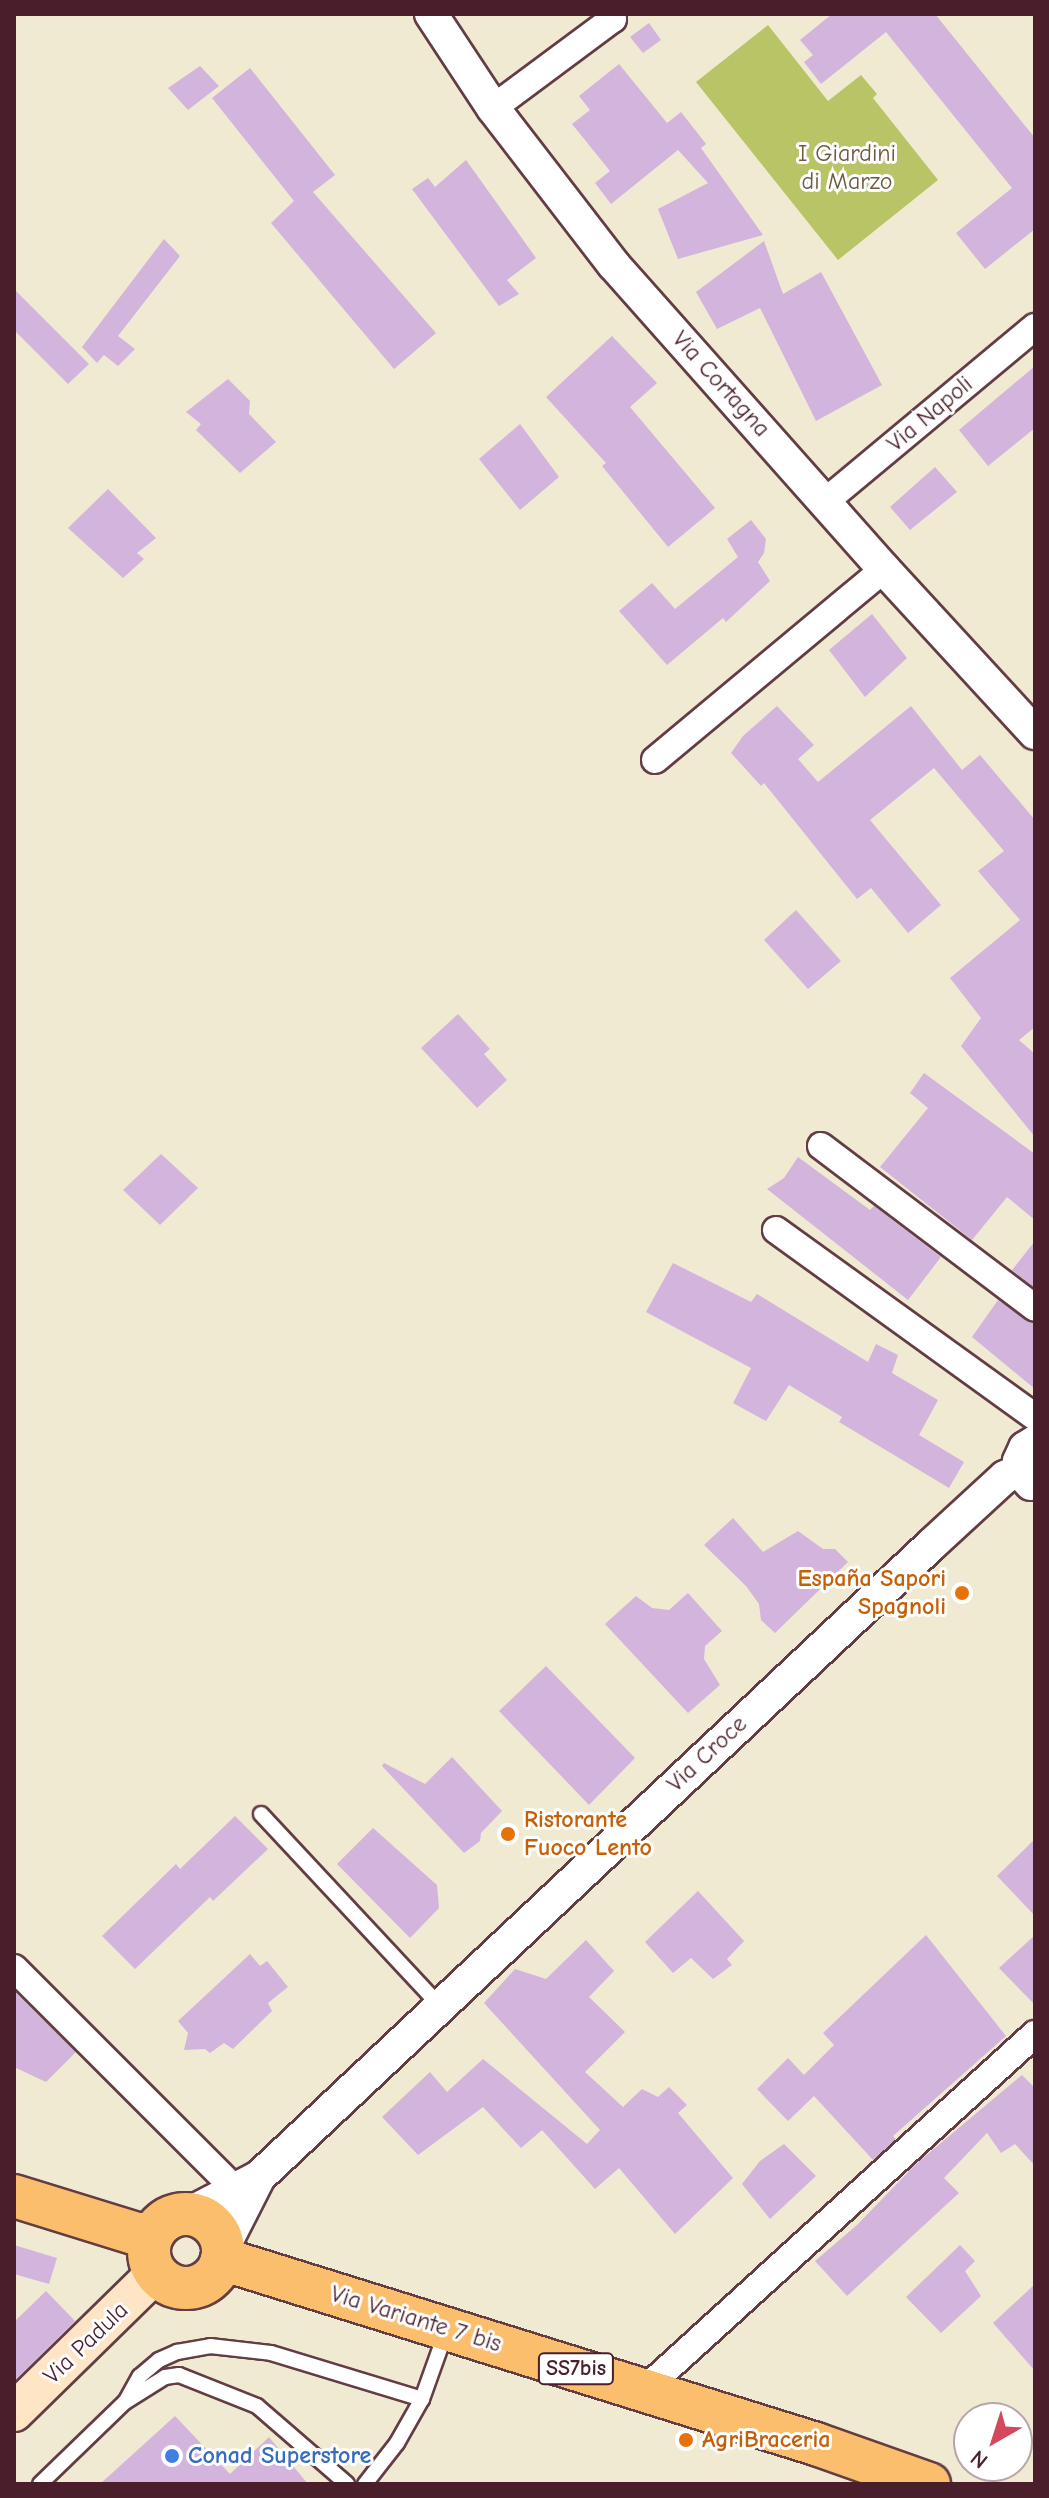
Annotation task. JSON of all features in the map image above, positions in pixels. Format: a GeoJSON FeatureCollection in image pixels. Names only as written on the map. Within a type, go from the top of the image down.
{"type":"FeatureCollection","features":[{"type":"Feature","properties":{"kind":"main road"},"geometry":{"type":"LineString","coordinates":[[14,2196],[137,2234],[154,2253],[165,2281],[187,2288],[210,2279],[222,2254],[215,2229],[199,2216],[188,2214],[167,2219],[154,2253]]}},
{"type":"Feature","properties":{"kind":"main road","name":"Via Padula"},"geometry":{"type":"LineString","coordinates":[[14,2412],[154,2253]]}},
{"type":"Feature","properties":{"kind":"main road","name":"Via Variante 7 bis"},"geometry":{"type":"LineString","coordinates":[[222,2254],[816,2444],[929,2484]]}},
{"type":"Feature","properties":{"kind":"street","name":"Via Cortagna"},"geometry":{"type":"LineString","coordinates":[[431,14],[493,108],[614,265],[884,569],[1035,733]]}},
{"type":"Feature","properties":{"kind":"street"},"geometry":{"type":"LineString","coordinates":[[493,108],[613,19],[610,14]]}},
{"type":"Feature","properties":{"kind":"street","name":"Via Napoli"},"geometry":{"type":"LineString","coordinates":[[826,501],[1035,327]]}},
{"type":"Feature","properties":{"kind":"street"},"geometry":{"type":"LineString","coordinates":[[655,760],[884,569]]}},
{"type":"Feature","properties":{"kind":"street"},"geometry":{"type":"LineString","coordinates":[[821,1146],[1035,1308]]}},
{"type":"Feature","properties":{"kind":"street"},"geometry":{"type":"LineString","coordinates":[[776,1230],[1035,1417]]}},
{"type":"Feature","properties":{"kind":"street"},"geometry":{"type":"LineString","coordinates":[[1028,1478],[1022,1452],[1035,1442]]}},
{"type":"Feature","properties":{"kind":"street","name":"Via Croce"},"geometry":{"type":"LineString","coordinates":[[188,2214],[247,2183],[1005,1477],[1028,1478]]}},
{"type":"Feature","properties":{"kind":"street"},"geometry":{"type":"LineString","coordinates":[[14,1968],[247,2183]]}},
{"type":"Feature","properties":{"kind":"street"},"geometry":{"type":"LineString","coordinates":[[644,2390],[1035,2034]]}},
{"type":"Feature","properties":{"kind":"street","name":"Via Croce"},"geometry":{"type":"LineString","coordinates":[[222,2254],[247,2183]]}},
{"type":"Feature","properties":{"kind":"lane"},"geometry":{"type":"LineString","coordinates":[[261,1814],[439,2005]]}},
{"type":"Feature","properties":{"kind":"lane"},"geometry":{"type":"LineString","coordinates":[[365,2484],[397,2443],[422,2399],[447,2328]]}},
{"type":"Feature","properties":{"kind":"lane"},"geometry":{"type":"LineString","coordinates":[[125,2402],[140,2376],[159,2360],[177,2352],[210,2346],[271,2353],[422,2399]]}},
{"type":"Feature","properties":{"kind":"lane"},"geometry":{"type":"LineString","coordinates":[[40,2484],[125,2402],[165,2377],[179,2375],[257,2406],[347,2484]]}},
{"type":"Feature","properties":{"kind":"green space","name":"I Giardini di Marzo"},"geometry":{"type":"Polygon","coordinates":[[[768,25],[828,101],[861,75],[877,94],[873,98],[938,180],[838,260],[696,82],[768,25]]]}},
{"type":"Feature","properties":{"kind":"building"},"geometry":{"type":"Polygon","coordinates":[[[832,14],[935,14],[1035,138],[1035,229],[985,269],[956,233],[1012,188],[886,32],[821,84],[804,62],[813,55],[800,40],[832,14]]]}},
{"type":"Feature","properties":{"kind":"building"},"geometry":{"type":"Polygon","coordinates":[[[649,23],[661,40],[643,53],[630,37],[649,23]]]}},
{"type":"Feature","properties":{"kind":"building"},"geometry":{"type":"Polygon","coordinates":[[[619,64],[667,123],[681,112],[706,144],[701,148],[763,235],[678,259],[658,209],[708,183],[678,150],[611,204],[595,183],[610,171],[572,124],[590,110],[579,96],[619,64]]]}},
{"type":"Feature","properties":{"kind":"building"},"geometry":{"type":"Polygon","coordinates":[[[200,66],[219,86],[188,110],[168,88],[200,66]]]}},
{"type":"Feature","properties":{"kind":"building"},"geometry":{"type":"Polygon","coordinates":[[[250,68],[335,175],[313,192],[436,333],[394,369],[271,223],[294,201],[212,98],[250,68]]]}},
{"type":"Feature","properties":{"kind":"building"},"geometry":{"type":"Polygon","coordinates":[[[466,160],[536,258],[507,280],[519,294],[499,306],[412,189],[428,178],[435,187],[466,160]]]}},
{"type":"Feature","properties":{"kind":"building"},"geometry":{"type":"Polygon","coordinates":[[[164,239],[180,256],[118,336],[135,349],[118,366],[104,355],[97,363],[82,347],[164,239]]]}},
{"type":"Feature","properties":{"kind":"building"},"geometry":{"type":"Polygon","coordinates":[[[764,241],[783,294],[821,272],[882,385],[816,421],[760,308],[717,329],[696,292],[764,241]]]}},
{"type":"Feature","properties":{"kind":"building"},"geometry":{"type":"Polygon","coordinates":[[[14,289],[89,364],[68,384],[14,330],[14,289]]]}},
{"type":"Feature","properties":{"kind":"building"},"geometry":{"type":"Polygon","coordinates":[[[612,336],[657,383],[630,407],[715,508],[668,547],[602,466],[606,463],[546,397],[612,336]]]}},
{"type":"Feature","properties":{"kind":"building"},"geometry":{"type":"Polygon","coordinates":[[[1035,366],[1035,428],[988,466],[959,430],[1035,366]]]}},
{"type":"Feature","properties":{"kind":"building"},"geometry":{"type":"Polygon","coordinates":[[[228,379],[250,401],[249,414],[276,442],[240,473],[196,430],[201,424],[186,412],[228,379]]]}},
{"type":"Feature","properties":{"kind":"building"},"geometry":{"type":"Polygon","coordinates":[[[520,424],[559,477],[520,510],[479,459],[520,424]]]}},
{"type":"Feature","properties":{"kind":"building"},"geometry":{"type":"Polygon","coordinates":[[[935,467],[957,492],[910,530],[890,507],[935,467]]]}},
{"type":"Feature","properties":{"kind":"building"},"geometry":{"type":"Polygon","coordinates":[[[108,489],[156,538],[137,553],[144,559],[123,578],[68,528],[108,489]]]}},
{"type":"Feature","properties":{"kind":"building"},"geometry":{"type":"Polygon","coordinates":[[[751,520],[766,539],[764,553],[758,562],[770,581],[726,622],[723,618],[667,665],[619,611],[652,583],[675,609],[738,557],[727,539],[751,520]]]}},
{"type":"Feature","properties":{"kind":"building"},"geometry":{"type":"Polygon","coordinates":[[[872,614],[907,658],[865,697],[829,650],[872,614]]]}},
{"type":"Feature","properties":{"kind":"building"},"geometry":{"type":"Polygon","coordinates":[[[777,706],[814,745],[798,759],[818,782],[911,706],[962,770],[980,755],[1035,820],[1035,1027],[1019,1040],[1035,1054],[1035,1137],[961,1046],[981,1018],[950,978],[1020,920],[978,871],[1004,851],[934,768],[870,820],[941,905],[908,933],[871,888],[857,899],[764,783],[761,786],[731,753],[743,736],[777,706]]]}},
{"type":"Feature","properties":{"kind":"building"},"geometry":{"type":"Polygon","coordinates":[[[796,910],[841,961],[808,989],[764,940],[796,910]]]}},
{"type":"Feature","properties":{"kind":"building"},"geometry":{"type":"Polygon","coordinates":[[[458,1014],[490,1049],[484,1054],[507,1080],[477,1108],[421,1048],[458,1014]]]}},
{"type":"Feature","properties":{"kind":"building"},"geometry":{"type":"Polygon","coordinates":[[[924,1073],[1035,1154],[1035,1220],[1007,1197],[972,1240],[880,1167],[928,1108],[910,1093],[924,1073]]]}},
{"type":"Feature","properties":{"kind":"building"},"geometry":{"type":"Polygon","coordinates":[[[161,1154],[198,1188],[160,1225],[123,1190],[161,1154]]]}},
{"type":"Feature","properties":{"kind":"building"},"geometry":{"type":"Polygon","coordinates":[[[798,1157],[870,1210],[874,1206],[941,1257],[908,1300],[767,1189],[784,1178],[798,1157]]]}},
{"type":"Feature","properties":{"kind":"building"},"geometry":{"type":"Polygon","coordinates":[[[1035,1241],[1035,1288],[1012,1270],[1035,1241]]]}},
{"type":"Feature","properties":{"kind":"building"},"geometry":{"type":"Polygon","coordinates":[[[673,1263],[751,1302],[757,1294],[868,1362],[876,1344],[898,1355],[892,1373],[938,1400],[919,1435],[964,1462],[949,1488],[839,1422],[842,1417],[789,1385],[766,1421],[733,1403],[751,1368],[646,1312],[673,1263]]]}},
{"type":"Feature","properties":{"kind":"building"},"geometry":{"type":"Polygon","coordinates":[[[998,1300],[1035,1324],[1035,1389],[972,1337],[998,1300]]]}},
{"type":"Feature","properties":{"kind":"building"},"geometry":{"type":"Polygon","coordinates":[[[733,1518],[763,1552],[798,1531],[823,1549],[835,1549],[848,1562],[775,1633],[761,1620],[759,1604],[746,1586],[704,1545],[733,1518]]]}},
{"type":"Feature","properties":{"kind":"building"},"geometry":{"type":"Polygon","coordinates":[[[688,1593],[722,1631],[705,1646],[704,1659],[720,1685],[688,1713],[605,1624],[636,1596],[652,1608],[669,1610],[688,1593]]]}},
{"type":"Feature","properties":{"kind":"building"},"geometry":{"type":"Polygon","coordinates":[[[546,1666],[635,1758],[589,1805],[499,1711],[546,1666]]]}},
{"type":"Feature","properties":{"kind":"building"},"geometry":{"type":"Polygon","coordinates":[[[452,1757],[502,1811],[481,1833],[480,1841],[464,1853],[382,1766],[384,1763],[425,1784],[452,1757]]]}},
{"type":"Feature","properties":{"kind":"building"},"geometry":{"type":"Polygon","coordinates":[[[235,1816],[268,1849],[213,1901],[210,1897],[135,1969],[102,1936],[176,1864],[180,1869],[235,1816]]]}},
{"type":"Feature","properties":{"kind":"building"},"geometry":{"type":"Polygon","coordinates":[[[373,1828],[437,1885],[439,1908],[410,1938],[337,1864],[373,1828]]]}},
{"type":"Feature","properties":{"kind":"building"},"geometry":{"type":"Polygon","coordinates":[[[1035,1839],[1035,1916],[997,1876],[1035,1839]]]}},
{"type":"Feature","properties":{"kind":"building"},"geometry":{"type":"Polygon","coordinates":[[[698,1891],[744,1941],[727,1959],[732,1965],[713,1979],[691,1958],[673,1973],[645,1942],[698,1891]]]}},
{"type":"Feature","properties":{"kind":"building"},"geometry":{"type":"Polygon","coordinates":[[[926,1935],[1006,2036],[893,2136],[896,2139],[873,2160],[814,2096],[788,2121],[757,2089],[788,2058],[804,2075],[834,2045],[823,2033],[926,1935]]]}},
{"type":"Feature","properties":{"kind":"building"},"geometry":{"type":"Polygon","coordinates":[[[1035,1935],[1035,2005],[999,1968],[1035,1935]]]}},
{"type":"Feature","properties":{"kind":"building"},"geometry":{"type":"Polygon","coordinates":[[[586,1940],[614,1971],[589,1997],[625,2032],[585,2072],[623,2107],[642,2089],[658,2097],[669,2087],[687,2105],[678,2113],[733,2178],[675,2234],[619,2168],[595,2189],[542,2130],[521,2148],[483,2107],[418,2155],[382,2117],[430,2072],[447,2092],[483,2059],[587,2144],[600,2130],[484,2003],[515,1969],[546,1979],[586,1940]]]}},
{"type":"Feature","properties":{"kind":"building"},"geometry":{"type":"Polygon","coordinates":[[[250,1954],[260,1966],[267,1961],[288,1987],[268,2003],[272,2011],[233,2049],[224,2043],[210,2053],[205,2049],[184,2050],[188,2033],[178,2021],[250,1954]]]}},
{"type":"Feature","properties":{"kind":"building"},"geometry":{"type":"Polygon","coordinates":[[[14,1991],[76,2052],[46,2082],[14,2067],[14,1991]]]}},
{"type":"Feature","properties":{"kind":"building"},"geometry":{"type":"Polygon","coordinates":[[[1022,2075],[1035,2088],[1035,2166],[1015,2144],[1001,2153],[987,2133],[944,2178],[959,2193],[847,2296],[815,2261],[857,2225],[917,2163],[1022,2075]]]}},
{"type":"Feature","properties":{"kind":"building"},"geometry":{"type":"Polygon","coordinates":[[[784,2144],[816,2176],[770,2219],[742,2184],[760,2161],[784,2144]]]}},
{"type":"Feature","properties":{"kind":"building"},"geometry":{"type":"Polygon","coordinates":[[[14,2245],[57,2258],[49,2284],[14,2274],[14,2245]]]}},
{"type":"Feature","properties":{"kind":"building"},"geometry":{"type":"Polygon","coordinates":[[[960,2245],[975,2261],[965,2271],[981,2296],[941,2333],[906,2297],[960,2245]]]}},
{"type":"Feature","properties":{"kind":"building"},"geometry":{"type":"Polygon","coordinates":[[[1035,2284],[1035,2371],[993,2323],[1035,2284]]]}},
{"type":"Feature","properties":{"kind":"building"},"geometry":{"type":"Polygon","coordinates":[[[46,2291],[75,2321],[14,2381],[14,2322],[46,2291]]]}},
{"type":"Feature","properties":{"kind":"building","name":"Conad Superstore"},"geometry":{"type":"Polygon","coordinates":[[[175,2416],[230,2474],[269,2437],[308,2484],[100,2484],[175,2416]]]}},
{"type":"Feature","properties":{"kind":"place","name":"España Sapori Spagnoli"},"geometry":{"type":"Point","coordinates":[962,1593]}},
{"type":"Feature","properties":{"kind":"place","name":"Ristorante Fuoco Lento"},"geometry":{"type":"Point","coordinates":[508,1834]}},
{"type":"Feature","properties":{"kind":"place","name":"AgriBraceria"},"geometry":{"type":"Point","coordinates":[686,2440]}},
{"type":"Feature","properties":{"kind":"place","name":"Conad Superstore"},"geometry":{"type":"Point","coordinates":[172,2456]}}]}
